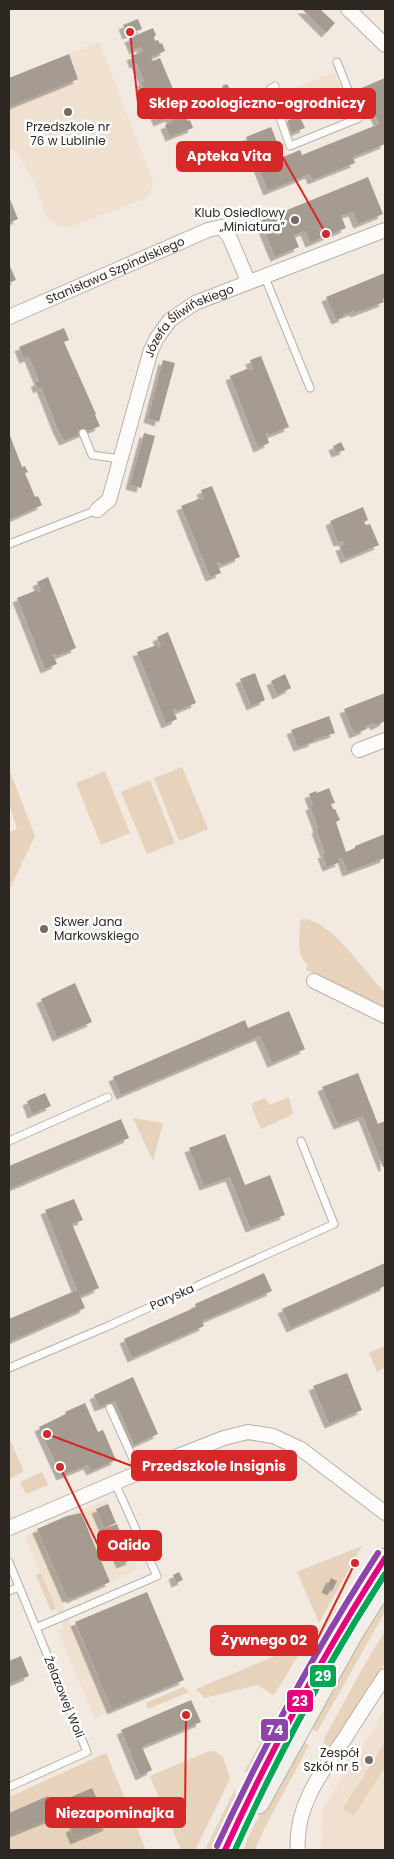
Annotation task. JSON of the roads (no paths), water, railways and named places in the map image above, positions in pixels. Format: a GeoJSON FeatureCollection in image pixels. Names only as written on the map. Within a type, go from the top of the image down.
{"type":"FeatureCollection","features":[{"type":"Feature","properties":{"kind":"street"},"geometry":{"type":"LineString","coordinates":[[348,9],[385,45]]}},
{"type":"Feature","properties":{"kind":"street","name":"Stanisława Szpinalskiego"},"geometry":{"type":"LineString","coordinates":[[9,316],[221,226],[229,236],[248,281]]}},
{"type":"Feature","properties":{"kind":"street","name":"Józefa Śliwińskiego"},"geometry":{"type":"LineString","coordinates":[[97,510],[108,500],[147,363],[157,338],[170,320],[187,308],[248,281],[385,230]]}},
{"type":"Feature","properties":{"kind":"street"},"geometry":{"type":"LineString","coordinates":[[359,750],[385,740]]}},
{"type":"Feature","properties":{"kind":"street"},"geometry":{"type":"LineString","coordinates":[[314,981],[385,1016]]}},
{"type":"Feature","properties":{"kind":"street"},"geometry":{"type":"LineString","coordinates":[[9,1528],[138,1472],[224,1438],[242,1433],[273,1436],[301,1449],[385,1513]]}},
{"type":"Feature","properties":{"kind":"street"},"geometry":{"type":"LineString","coordinates":[[225,1850],[252,1789],[302,1697],[352,1610],[385,1558]]}},
{"type":"Feature","properties":{"kind":"street"},"geometry":{"type":"LineString","coordinates":[[238,1850],[266,1791],[353,1634],[385,1583]]}},
{"type":"Feature","properties":{"kind":"street"},"geometry":{"type":"LineString","coordinates":[[298,1850],[297,1833],[302,1814],[314,1785],[385,1676]]}},
{"type":"Feature","properties":{"kind":"lane"},"geometry":{"type":"LineString","coordinates":[[275,86],[270,89],[290,146],[359,118],[337,62]]}},
{"type":"Feature","properties":{"kind":"lane"},"geometry":{"type":"LineString","coordinates":[[264,275],[310,388]]}},
{"type":"Feature","properties":{"kind":"lane"},"geometry":{"type":"LineString","coordinates":[[83,434],[92,455],[120,459]]}},
{"type":"Feature","properties":{"kind":"lane"},"geometry":{"type":"LineString","coordinates":[[9,544],[97,510]]}},
{"type":"Feature","properties":{"kind":"lane"},"geometry":{"type":"LineString","coordinates":[[9,1141],[108,1097]]}},
{"type":"Feature","properties":{"kind":"lane","name":"Paryska"},"geometry":{"type":"LineString","coordinates":[[9,1368],[106,1327],[334,1224],[301,1140]]}},
{"type":"Feature","properties":{"kind":"lane"},"geometry":{"type":"LineString","coordinates":[[110,1408],[138,1472]]}},
{"type":"Feature","properties":{"kind":"lane"},"geometry":{"type":"LineString","coordinates":[[36,1628],[157,1576],[115,1483]]}},
{"type":"Feature","properties":{"kind":"lane","name":"Żelazowej Woli"},"geometry":{"type":"LineString","coordinates":[[9,1562],[87,1752],[9,1786]]}},
{"type":"Feature","properties":{"kind":"lane"},"geometry":{"type":"LineString","coordinates":[[9,1591],[19,1587]]}},
{"type":"Feature","properties":{"kind":"place","name":"Sklep zoologiczno-ogrodniczy"},"geometry":{"type":"Point","coordinates":[130,32]}},
{"type":"Feature","properties":{"kind":"place","name":"Przedszkole nr 76 w Lublinie"},"geometry":{"type":"Point","coordinates":[68,112]}},
{"type":"Feature","properties":{"kind":"place","name":"Klub Osiedlowy „Miniatura”"},"geometry":{"type":"Point","coordinates":[295,220]}},
{"type":"Feature","properties":{"kind":"place","name":"Apteka Vita"},"geometry":{"type":"Point","coordinates":[326,234]}},
{"type":"Feature","properties":{"kind":"place","name":"Skwer Jana Markowskiego"},"geometry":{"type":"Point","coordinates":[44,929]}},
{"type":"Feature","properties":{"kind":"place","name":"Przedszkole Insignis"},"geometry":{"type":"Point","coordinates":[47,1434]}},
{"type":"Feature","properties":{"kind":"place","name":"Odido"},"geometry":{"type":"Point","coordinates":[60,1467]}},
{"type":"Feature","properties":{"kind":"place","name":"Żywnego 02"},"geometry":{"type":"Point","coordinates":[355,1563]}},
{"type":"Feature","properties":{"kind":"place","name":"Niezapominajka"},"geometry":{"type":"Point","coordinates":[186,1715]}},
{"type":"Feature","properties":{"kind":"place","name":"Zespół Szkół nr 5"},"geometry":{"type":"Point","coordinates":[369,1760]}}]}
